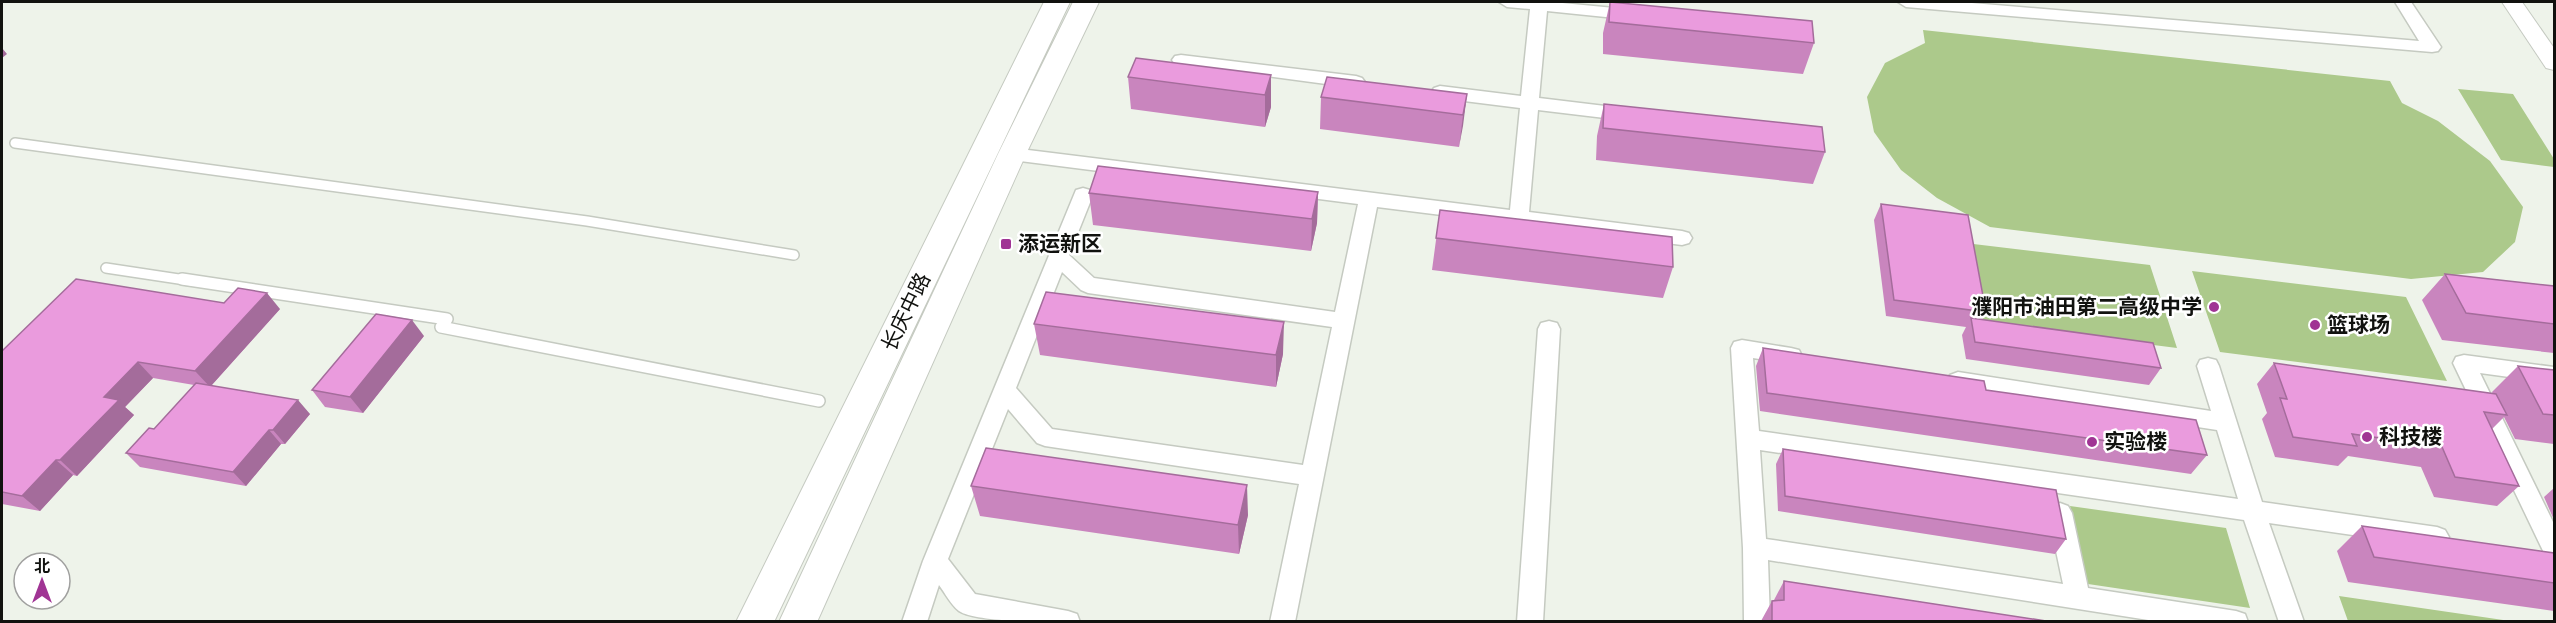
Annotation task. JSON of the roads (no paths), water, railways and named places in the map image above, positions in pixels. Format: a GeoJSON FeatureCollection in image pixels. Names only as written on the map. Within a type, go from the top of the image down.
{"type":"FeatureCollection","features":[{"type":"Feature","properties":{"kind":"main road","name":"长庆中路"},"geometry":{"type":"LineString","coordinates":[[755,621],[1057,2]]}},
{"type":"Feature","properties":{"kind":"main road","name":"长庆中路"},"geometry":{"type":"LineString","coordinates":[[798,621],[1012,154],[1086,2]]}},
{"type":"Feature","properties":{"kind":"street"},"geometry":{"type":"LineString","coordinates":[[1507,2],[1654,17]]}},
{"type":"Feature","properties":{"kind":"street"},"geometry":{"type":"LineString","coordinates":[[1906,2],[2432,47],[2403,2]]}},
{"type":"Feature","properties":{"kind":"street"},"geometry":{"type":"LineString","coordinates":[[2512,2],[2554,63]]}},
{"type":"Feature","properties":{"kind":"street"},"geometry":{"type":"LineString","coordinates":[[1519,217],[1539,5]]}},
{"type":"Feature","properties":{"kind":"street"},"geometry":{"type":"LineString","coordinates":[[1181,60],[1378,85]]}},
{"type":"Feature","properties":{"kind":"street"},"geometry":{"type":"LineString","coordinates":[[1425,90],[1645,116]]}},
{"type":"Feature","properties":{"kind":"street"},"geometry":{"type":"LineString","coordinates":[[1012,154],[1682,238]]}},
{"type":"Feature","properties":{"kind":"street"},"geometry":{"type":"LineString","coordinates":[[914,621],[935,561],[1083,195]]}},
{"type":"Feature","properties":{"kind":"street"},"geometry":{"type":"LineString","coordinates":[[1282,621],[1369,198]]}},
{"type":"Feature","properties":{"kind":"street"},"geometry":{"type":"LineString","coordinates":[[1059,257],[1088,285],[1343,321]]}},
{"type":"Feature","properties":{"kind":"street"},"geometry":{"type":"LineString","coordinates":[[1530,621],[1549,329]]}},
{"type":"Feature","properties":{"kind":"street"},"geometry":{"type":"LineString","coordinates":[[1757,621],[1755,548],[1742,348],[1812,359]]}},
{"type":"Feature","properties":{"kind":"street"},"geometry":{"type":"LineString","coordinates":[[2554,375],[2464,363],[2554,548]]}},
{"type":"Feature","properties":{"kind":"street"},"geometry":{"type":"LineString","coordinates":[[2208,366],[2253,510],[2292,621]]}},
{"type":"Feature","properties":{"kind":"street"},"geometry":{"type":"LineString","coordinates":[[1942,379],[2225,422]]}},
{"type":"Feature","properties":{"kind":"street"},"geometry":{"type":"LineString","coordinates":[[1004,389],[1045,437],[1311,476]]}},
{"type":"Feature","properties":{"kind":"street"},"geometry":{"type":"LineString","coordinates":[[1749,439],[2462,541]]}},
{"type":"Feature","properties":{"kind":"street"},"geometry":{"type":"LineString","coordinates":[[2054,482],[2078,598]]}},
{"type":"Feature","properties":{"kind":"street"},"geometry":{"type":"LineString","coordinates":[[1755,548],[2236,621]]}},
{"type":"Feature","properties":{"kind":"street"},"geometry":{"type":"LineString","coordinates":[[2531,551],[2554,554]]}},
{"type":"Feature","properties":{"kind":"street"},"geometry":{"type":"LineString","coordinates":[[935,561],[968,604],[1068,621]]}},
{"type":"Feature","properties":{"kind":"lane"},"geometry":{"type":"LineString","coordinates":[[15,143],[586,222],[794,255]]}},
{"type":"Feature","properties":{"kind":"lane"},"geometry":{"type":"LineString","coordinates":[[106,268],[447,320],[441,327],[819,401]]}},
{"type":"Feature","properties":{"kind":"place","name":"添运新区"},"geometry":{"type":"Point","coordinates":[1006,244]}},
{"type":"Feature","properties":{"kind":"place","name":"濮阳市油田第二高级中学"},"geometry":{"type":"Point","coordinates":[2214,307]}},
{"type":"Feature","properties":{"kind":"place","name":"篮球场"},"geometry":{"type":"Point","coordinates":[2315,325]}},
{"type":"Feature","properties":{"kind":"place","name":"科技楼"},"geometry":{"type":"Point","coordinates":[2367,437]}},
{"type":"Feature","properties":{"kind":"place","name":"实验楼"},"geometry":{"type":"Point","coordinates":[2092,442]}}]}
